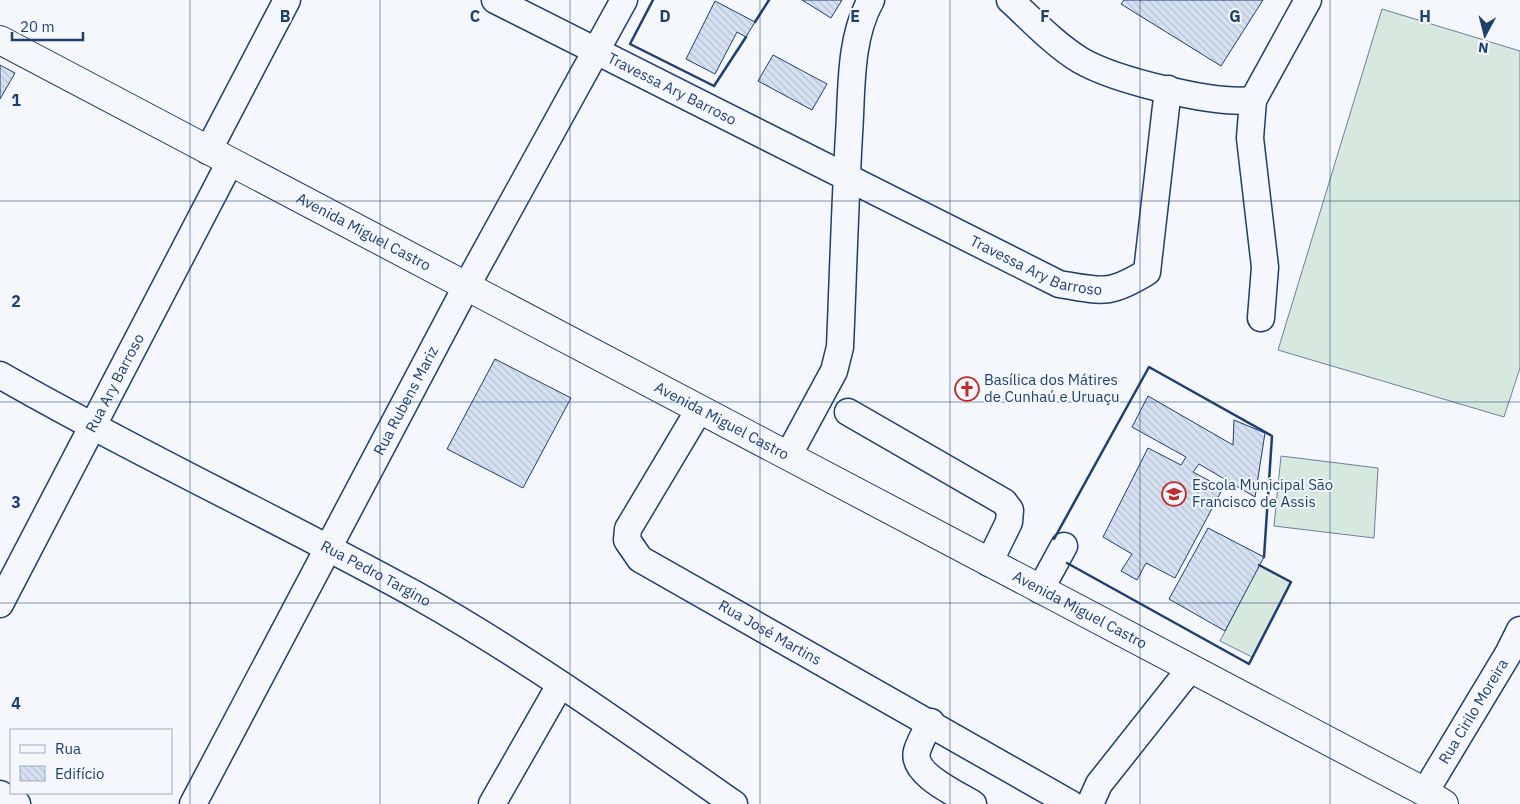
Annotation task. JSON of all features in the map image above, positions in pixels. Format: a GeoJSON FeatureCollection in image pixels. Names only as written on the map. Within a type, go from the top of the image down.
{"type":"FeatureCollection","features":[{"type":"Feature","properties":{"kind":"main road","name":"Avenida Miguel Castro"},"geometry":{"type":"LineString","coordinates":[[0,40],[1435,798]]}},
{"type":"Feature","properties":{"kind":"street","name":"Rua Ary Barroso"},"geometry":{"type":"LineString","coordinates":[[2,595],[91,427],[219,157],[287,0]]}},
{"type":"Feature","properties":{"kind":"street","name":"Travessa Ary Barroso"},"geometry":{"type":"LineString","coordinates":[[495,0],[1058,284],[1101,291],[1123,287],[1147,272],[1168,89]]}},
{"type":"Feature","properties":{"kind":"street","name":"Rua Rubens Mariz"},"geometry":{"type":"LineString","coordinates":[[193,804],[466,287],[624,0]]}},
{"type":"Feature","properties":{"kind":"street"},"geometry":{"type":"LineString","coordinates":[[788,456],[834,371],[840,347],[847,178],[855,56],[859,33],[870,0]]}},
{"type":"Feature","properties":{"kind":"street"},"geometry":{"type":"LineString","coordinates":[[1010,0],[1079,59],[1106,72],[1168,89],[1237,102],[1253,100]]}},
{"type":"Feature","properties":{"kind":"street"},"geometry":{"type":"LineString","coordinates":[[1261,318],[1266,267],[1250,138],[1253,100],[1308,0]]}},
{"type":"Feature","properties":{"kind":"street","name":"Rua Pedro Targino"},"geometry":{"type":"LineString","coordinates":[[0,375],[91,427],[328,548],[488,638],[733,804]]}},
{"type":"Feature","properties":{"kind":"street","name":"Rua José Martins"},"geometry":{"type":"LineString","coordinates":[[698,410],[628,529],[627,540],[632,550],[646,563],[931,722],[1071,804]]}},
{"type":"Feature","properties":{"kind":"street"},"geometry":{"type":"LineString","coordinates":[[848,412],[1004,502],[1010,510],[1009,522],[989,563]]}},
{"type":"Feature","properties":{"kind":"street"},"geometry":{"type":"LineString","coordinates":[[1040,590],[1064,546]]}},
{"type":"Feature","properties":{"kind":"street","name":"Rua Cirilo Moreira"},"geometry":{"type":"LineString","coordinates":[[1435,798],[1514,657],[1520,630]]}},
{"type":"Feature","properties":{"kind":"street"},"geometry":{"type":"LineString","coordinates":[[1090,804],[1099,784],[1190,669]]}},
{"type":"Feature","properties":{"kind":"street"},"geometry":{"type":"LineString","coordinates":[[492,804],[560,685]]}},
{"type":"Feature","properties":{"kind":"street"},"geometry":{"type":"LineString","coordinates":[[931,722],[917,752],[917,763],[924,774],[973,804]]}},
{"type":"Feature","properties":{"kind":"street"},"geometry":{"type":"LineString","coordinates":[[0,794],[17,804]]}},
{"type":"Feature","properties":{"kind":"shaded area"},"geometry":{"type":"Polygon","coordinates":[[[1382,9],[1520,51],[1520,368],[1504,417],[1278,350],[1382,9]]]}},
{"type":"Feature","properties":{"kind":"shaded area"},"geometry":{"type":"Polygon","coordinates":[[[1281,456],[1378,468],[1374,538],[1274,526],[1281,456]]]}},
{"type":"Feature","properties":{"kind":"shaded area"},"geometry":{"type":"Polygon","coordinates":[[[1259,565],[1291,582],[1252,657],[1220,641],[1259,565]]]}},
{"type":"Feature","properties":{"kind":"building"},"geometry":{"type":"Polygon","coordinates":[[[802,0],[842,0],[831,18],[802,0]]]}},
{"type":"Feature","properties":{"kind":"building"},"geometry":{"type":"Polygon","coordinates":[[[1124,0],[1263,0],[1221,66],[1121,4],[1124,0]]]}},
{"type":"Feature","properties":{"kind":"building"},"geometry":{"type":"Polygon","coordinates":[[[715,1],[755,22],[746,37],[737,32],[715,74],[686,59],[715,1]]]}},
{"type":"Feature","properties":{"kind":"building"},"geometry":{"type":"Polygon","coordinates":[[[773,55],[827,84],[812,110],[758,81],[773,55]]]}},
{"type":"Feature","properties":{"kind":"building"},"geometry":{"type":"Polygon","coordinates":[[[0,65],[15,73],[0,99],[0,65]]]}},
{"type":"Feature","properties":{"kind":"building"},"geometry":{"type":"Polygon","coordinates":[[[495,359],[571,398],[523,488],[447,449],[495,359]]]}},
{"type":"Feature","properties":{"kind":"building"},"geometry":{"type":"Polygon","coordinates":[[[1148,396],[1233,445],[1234,420],[1265,433],[1255,497],[1199,464],[1193,472],[1223,488],[1175,578],[1146,563],[1137,580],[1121,571],[1132,554],[1103,537],[1148,448],[1181,465],[1186,457],[1132,427],[1148,396]]]}},
{"type":"Feature","properties":{"kind":"building"},"geometry":{"type":"Polygon","coordinates":[[[1208,528],[1264,557],[1225,631],[1169,599],[1208,528]]]}},
{"type":"Feature","properties":{"kind":"wall"},"geometry":{"type":"LineString","coordinates":[[653,0],[630,44],[714,86],[746,37]]}},
{"type":"Feature","properties":{"kind":"wall"},"geometry":{"type":"LineString","coordinates":[[755,22],[769,0]]}},
{"type":"Feature","properties":{"kind":"wall"},"geometry":{"type":"LineString","coordinates":[[1054,539],[1149,367],[1272,436],[1264,557]]}},
{"type":"Feature","properties":{"kind":"wall"},"geometry":{"type":"LineString","coordinates":[[1067,563],[1249,664],[1291,582],[1259,565]]}},
{"type":"Feature","properties":{"kind":"place","name":"Basílica dos Mátires de Cunhaú e Uruaçu"},"geometry":{"type":"Point","coordinates":[967,389]}},
{"type":"Feature","properties":{"kind":"place","name":"Escola Municipal São Francisco de Assis"},"geometry":{"type":"Point","coordinates":[1174,494]}}]}
